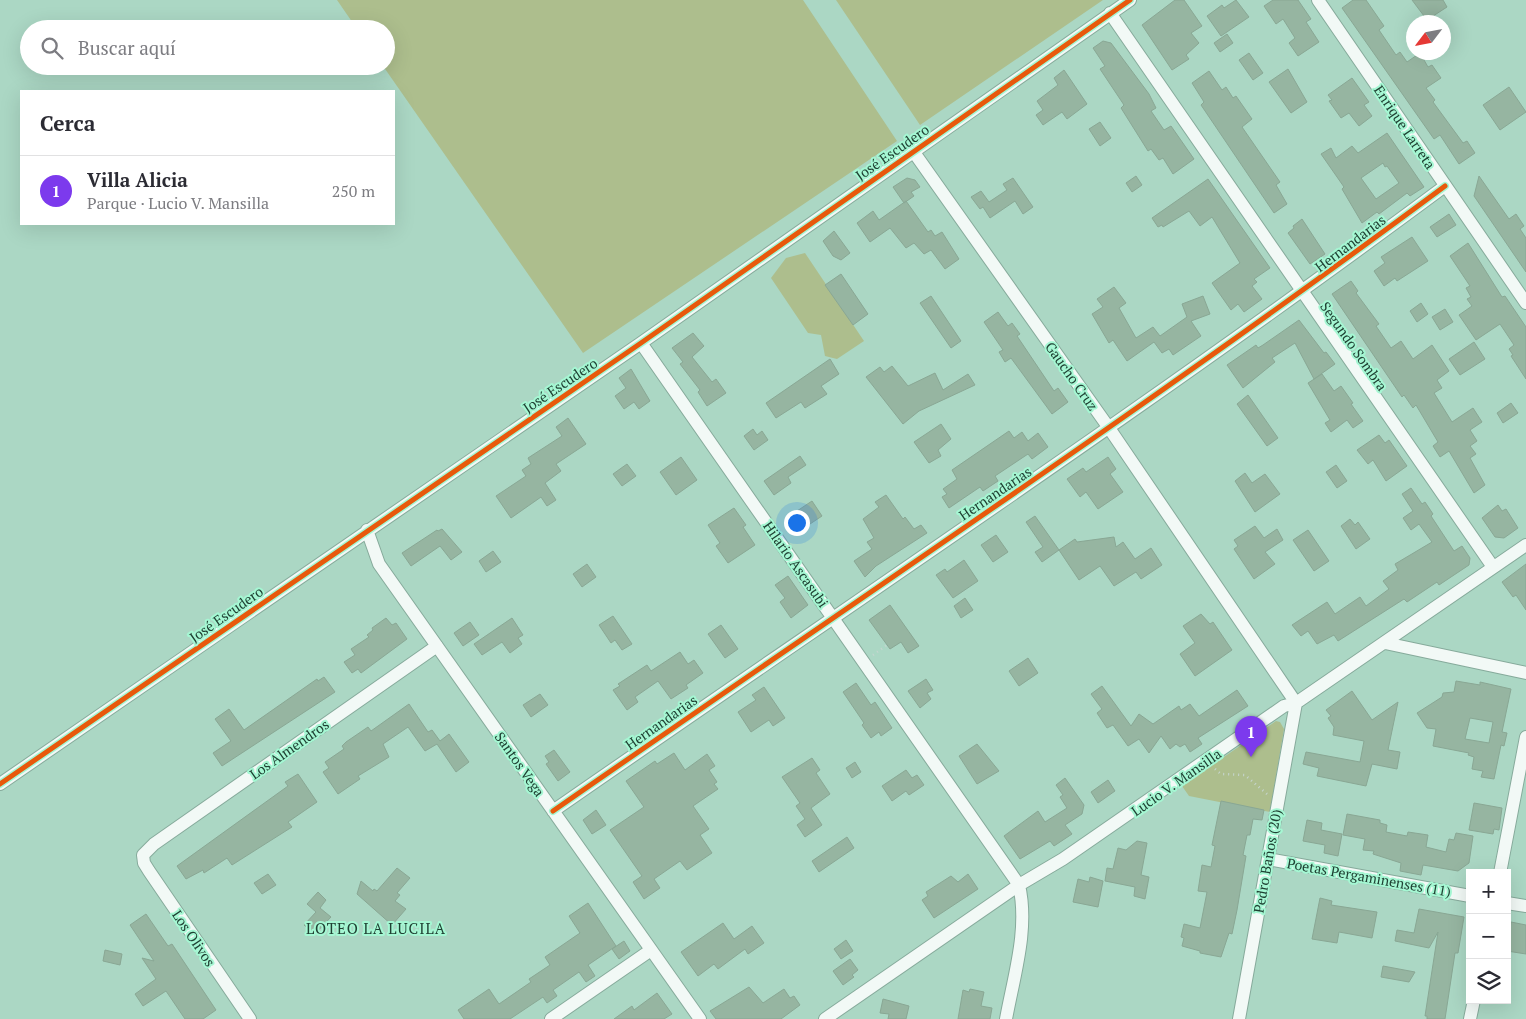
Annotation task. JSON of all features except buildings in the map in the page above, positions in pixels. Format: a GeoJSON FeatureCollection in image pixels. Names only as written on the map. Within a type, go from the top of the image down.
{"type":"FeatureCollection","features":[{"type":"Feature","properties":{"kind":"street","name":"José Escudero"},"geometry":{"type":"LineString","coordinates":[[0,784],[641,342],[1130,0]]}},
{"type":"Feature","properties":{"kind":"street","name":"Enrique Larreta"},"geometry":{"type":"LineString","coordinates":[[1318,0],[1526,303]]}},
{"type":"Feature","properties":{"kind":"street","name":"Segundo Sombra"},"geometry":{"type":"LineString","coordinates":[[1110,13],[1494,567]]}},
{"type":"Feature","properties":{"kind":"street","name":"Gaucho Cruz"},"geometry":{"type":"LineString","coordinates":[[913,151],[1108,428],[1296,703]]}},
{"type":"Feature","properties":{"kind":"street","name":"Hernandarias"},"geometry":{"type":"LineString","coordinates":[[553,811],[1303,292],[1445,186]]}},
{"type":"Feature","properties":{"kind":"street","name":"Hilario Ascasubi"},"geometry":{"type":"LineString","coordinates":[[641,342],[1019,885]]}},
{"type":"Feature","properties":{"kind":"street","name":"Santos Vega"},"geometry":{"type":"LineString","coordinates":[[367,530],[379,564],[700,1019]]}},
{"type":"Feature","properties":{"kind":"street","name":"Lucio V. Mansilla"},"geometry":{"type":"LineString","coordinates":[[825,1019],[1019,885],[1064,859],[1284,706],[1296,703],[1526,545]]}},
{"type":"Feature","properties":{"kind":"street"},"geometry":{"type":"LineString","coordinates":[[1385,643],[1526,673]]}},
{"type":"Feature","properties":{"kind":"street","name":"Los Almendros"},"geometry":{"type":"LineString","coordinates":[[143,855],[154,844],[437,646]]}},
{"type":"Feature","properties":{"kind":"street","name":"Pedro Baños (20)"},"geometry":{"type":"LineString","coordinates":[[1239,1019],[1296,703]]}},
{"type":"Feature","properties":{"kind":"street"},"geometry":{"type":"LineString","coordinates":[[1501,869],[1526,737]]}},
{"type":"Feature","properties":{"kind":"street","name":"Los Olivos"},"geometry":{"type":"LineString","coordinates":[[143,855],[148,871],[250,1019]]}},
{"type":"Feature","properties":{"kind":"street","name":"Poetas Pergaminenses (11)"},"geometry":{"type":"LineString","coordinates":[[1268,859],[1466,895]]}},
{"type":"Feature","properties":{"kind":"street"},"geometry":{"type":"LineString","coordinates":[[1006,1019],[1022,929],[1024,907],[1019,885]]}},
{"type":"Feature","properties":{"kind":"street"},"geometry":{"type":"LineString","coordinates":[[1511,904],[1526,906]]}},
{"type":"Feature","properties":{"kind":"street"},"geometry":{"type":"LineString","coordinates":[[551,1019],[651,950]]}},
{"type":"Feature","properties":{"kind":"street"},"geometry":{"type":"LineString","coordinates":[[1470,1019],[1473,1004]]}},
{"type":"Feature","properties":{"kind":"path"},"geometry":{"type":"LineString","coordinates":[[864,662],[887,645]]}},
{"type":"Feature","properties":{"kind":"path"},"geometry":{"type":"LineString","coordinates":[[1221,774],[1245,775],[1266,793]]}},
{"type":"Feature","properties":{"kind":"green space"},"geometry":{"type":"Polygon","coordinates":[[[337,0],[803,0],[897,141],[583,353],[389,75],[395,75],[395,20],[351,20],[337,0]]]}},
{"type":"Feature","properties":{"kind":"green space"},"geometry":{"type":"Polygon","coordinates":[[[836,0],[1103,0],[920,125],[836,0]]]}},
{"type":"Feature","properties":{"kind":"green space"},"geometry":{"type":"Polygon","coordinates":[[[805,253],[864,341],[837,359],[825,356],[821,335],[808,333],[771,278],[786,258],[805,253]]]}},
{"type":"Feature","properties":{"kind":"green space"},"geometry":{"type":"Polygon","coordinates":[[[1276,721],[1280,722],[1284,729],[1270,812],[1189,796],[1182,786],[1276,721]]]}},
{"type":"Feature","properties":{"kind":"cycle path"},"geometry":{"type":"LineString","coordinates":[[0,784],[641,343],[1130,0]]}},
{"type":"Feature","properties":{"kind":"cycle path"},"geometry":{"type":"LineString","coordinates":[[553,811],[1113,425],[1445,186]]}},
{"type":"Feature","properties":{"kind":"place","name":"Villa Alicia"},"geometry":{"type":"Point","coordinates":[1251,757]}},
{"type":"Feature","properties":{"kind":"district","name":"LOTEO LA LUCILA"},"geometry":{"type":"Point","coordinates":[376,928]}}]}
